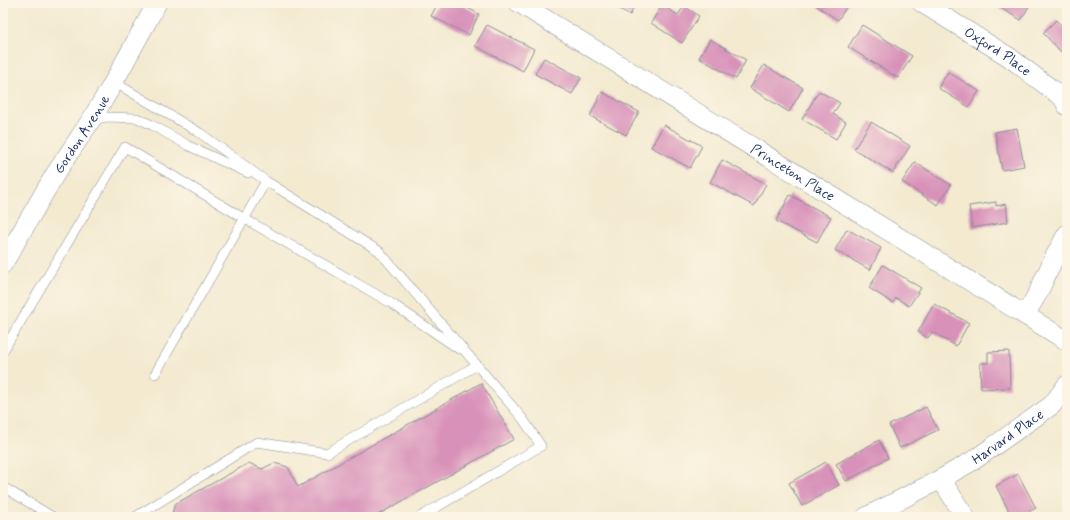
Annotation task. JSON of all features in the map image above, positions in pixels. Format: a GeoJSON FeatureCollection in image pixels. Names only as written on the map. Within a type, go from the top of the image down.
{"type":"FeatureCollection","features":[{"type":"Feature","properties":{"kind":"street","name":"Gordon Avenue"},"geometry":{"type":"LineString","coordinates":[[3,264],[54,176],[114,82],[157,3]]}},
{"type":"Feature","properties":{"kind":"street","name":"Princeton Place"},"geometry":{"type":"LineString","coordinates":[[519,3],[1067,341]]}},
{"type":"Feature","properties":{"kind":"street","name":"Oxford Place"},"geometry":{"type":"LineString","coordinates":[[922,3],[1009,57],[1063,98],[1067,106]]}},
{"type":"Feature","properties":{"kind":"street"},"geometry":{"type":"LineString","coordinates":[[1025,315],[1038,293],[1067,234]]}},
{"type":"Feature","properties":{"kind":"street","name":"Harvard Place"},"geometry":{"type":"LineString","coordinates":[[866,517],[941,479],[974,460],[1052,405],[1067,385]]}},
{"type":"Feature","properties":{"kind":"street"},"geometry":{"type":"LineString","coordinates":[[941,479],[965,517]]}},
{"type":"Feature","properties":{"kind":"lane"},"geometry":{"type":"LineString","coordinates":[[114,82],[200,133],[266,181],[379,251],[523,419],[541,446],[420,517]]}},
{"type":"Feature","properties":{"kind":"lane"},"geometry":{"type":"LineString","coordinates":[[91,120],[106,117],[137,118],[152,124],[189,146],[266,181]]}},
{"type":"Feature","properties":{"kind":"lane"},"geometry":{"type":"LineString","coordinates":[[3,351],[125,147],[244,219],[391,303],[468,355]]}},
{"type":"Feature","properties":{"kind":"lane"},"geometry":{"type":"LineString","coordinates":[[155,374],[266,181]]}},
{"type":"Feature","properties":{"kind":"lane"},"geometry":{"type":"LineString","coordinates":[[135,517],[257,442],[327,453],[477,365]]}},
{"type":"Feature","properties":{"kind":"lane"},"geometry":{"type":"LineString","coordinates":[[3,487],[53,517]]}},
{"type":"Feature","properties":{"kind":"building"},"geometry":{"type":"Polygon","coordinates":[[[438,3],[458,3],[479,14],[469,35],[431,16],[438,3]]]}},
{"type":"Feature","properties":{"kind":"building"},"geometry":{"type":"Polygon","coordinates":[[[608,3],[636,3],[630,15],[608,3]]]}},
{"type":"Feature","properties":{"kind":"building"},"geometry":{"type":"Polygon","coordinates":[[[812,3],[849,3],[838,20],[812,3]]]}},
{"type":"Feature","properties":{"kind":"building"},"geometry":{"type":"Polygon","coordinates":[[[992,3],[1031,3],[1021,20],[992,3]]]}},
{"type":"Feature","properties":{"kind":"building"},"geometry":{"type":"Polygon","coordinates":[[[662,5],[678,15],[684,6],[699,16],[682,43],[651,23],[662,5]]]}},
{"type":"Feature","properties":{"kind":"building"},"geometry":{"type":"Polygon","coordinates":[[[1056,20],[1067,32],[1067,58],[1043,33],[1056,20]]]}},
{"type":"Feature","properties":{"kind":"building"},"geometry":{"type":"Polygon","coordinates":[[[487,25],[534,49],[523,71],[475,46],[487,25]]]}},
{"type":"Feature","properties":{"kind":"building"},"geometry":{"type":"Polygon","coordinates":[[[862,25],[912,56],[898,78],[848,47],[862,25]]]}},
{"type":"Feature","properties":{"kind":"building"},"geometry":{"type":"Polygon","coordinates":[[[710,39],[746,60],[736,79],[699,58],[710,39]]]}},
{"type":"Feature","properties":{"kind":"building"},"geometry":{"type":"Polygon","coordinates":[[[544,58],[581,78],[572,94],[535,74],[544,58]]]}},
{"type":"Feature","properties":{"kind":"building"},"geometry":{"type":"Polygon","coordinates":[[[764,65],[803,88],[789,112],[750,88],[764,65]]]}},
{"type":"Feature","properties":{"kind":"building"},"geometry":{"type":"Polygon","coordinates":[[[948,72],[979,91],[969,107],[938,88],[948,72]]]}},
{"type":"Feature","properties":{"kind":"building"},"geometry":{"type":"Polygon","coordinates":[[[819,91],[840,103],[833,114],[846,122],[836,139],[802,119],[819,91]]]}},
{"type":"Feature","properties":{"kind":"building"},"geometry":{"type":"Polygon","coordinates":[[[602,92],[639,112],[626,135],[590,116],[602,92]]]}},
{"type":"Feature","properties":{"kind":"building"},"geometry":{"type":"Polygon","coordinates":[[[871,122],[910,146],[893,173],[854,149],[871,122]]]}},
{"type":"Feature","properties":{"kind":"building"},"geometry":{"type":"Polygon","coordinates":[[[664,125],[702,146],[690,168],[651,147],[664,125]]]}},
{"type":"Feature","properties":{"kind":"building"},"geometry":{"type":"Polygon","coordinates":[[[1017,128],[1024,166],[1002,170],[995,132],[1017,128]]]}},
{"type":"Feature","properties":{"kind":"building"},"geometry":{"type":"Polygon","coordinates":[[[722,160],[766,184],[754,206],[710,182],[722,160]]]}},
{"type":"Feature","properties":{"kind":"building"},"geometry":{"type":"Polygon","coordinates":[[[915,162],[951,185],[938,205],[902,182],[915,162]]]}},
{"type":"Feature","properties":{"kind":"building"},"geometry":{"type":"Polygon","coordinates":[[[790,195],[831,217],[817,242],[776,221],[790,195]]]}},
{"type":"Feature","properties":{"kind":"building"},"geometry":{"type":"Polygon","coordinates":[[[996,202],[996,206],[1006,204],[1008,222],[972,228],[969,206],[996,202]]]}},
{"type":"Feature","properties":{"kind":"building"},"geometry":{"type":"Polygon","coordinates":[[[847,229],[881,248],[870,270],[835,250],[847,229]]]}},
{"type":"Feature","properties":{"kind":"building"},"geometry":{"type":"Polygon","coordinates":[[[883,265],[921,288],[909,306],[896,298],[893,303],[869,288],[883,265]]]}},
{"type":"Feature","properties":{"kind":"building"},"geometry":{"type":"Polygon","coordinates":[[[934,304],[969,323],[956,346],[932,332],[928,338],[918,332],[934,304]]]}},
{"type":"Feature","properties":{"kind":"building"},"geometry":{"type":"Polygon","coordinates":[[[1009,351],[1010,388],[981,389],[980,363],[988,363],[988,352],[1009,351]]]}},
{"type":"Feature","properties":{"kind":"building"},"geometry":{"type":"Polygon","coordinates":[[[481,383],[514,439],[374,517],[171,517],[175,504],[249,463],[262,469],[274,463],[288,467],[298,487],[481,383]]]}},
{"type":"Feature","properties":{"kind":"building"},"geometry":{"type":"Polygon","coordinates":[[[926,407],[938,430],[900,448],[889,425],[926,407]]]}},
{"type":"Feature","properties":{"kind":"building"},"geometry":{"type":"Polygon","coordinates":[[[879,440],[888,458],[846,481],[836,464],[879,440]]]}},
{"type":"Feature","properties":{"kind":"building"},"geometry":{"type":"Polygon","coordinates":[[[826,462],[839,485],[802,506],[789,483],[826,462]]]}},
{"type":"Feature","properties":{"kind":"building"},"geometry":{"type":"Polygon","coordinates":[[[1018,474],[1036,508],[1019,517],[1012,517],[996,486],[1018,474]]]}}]}
